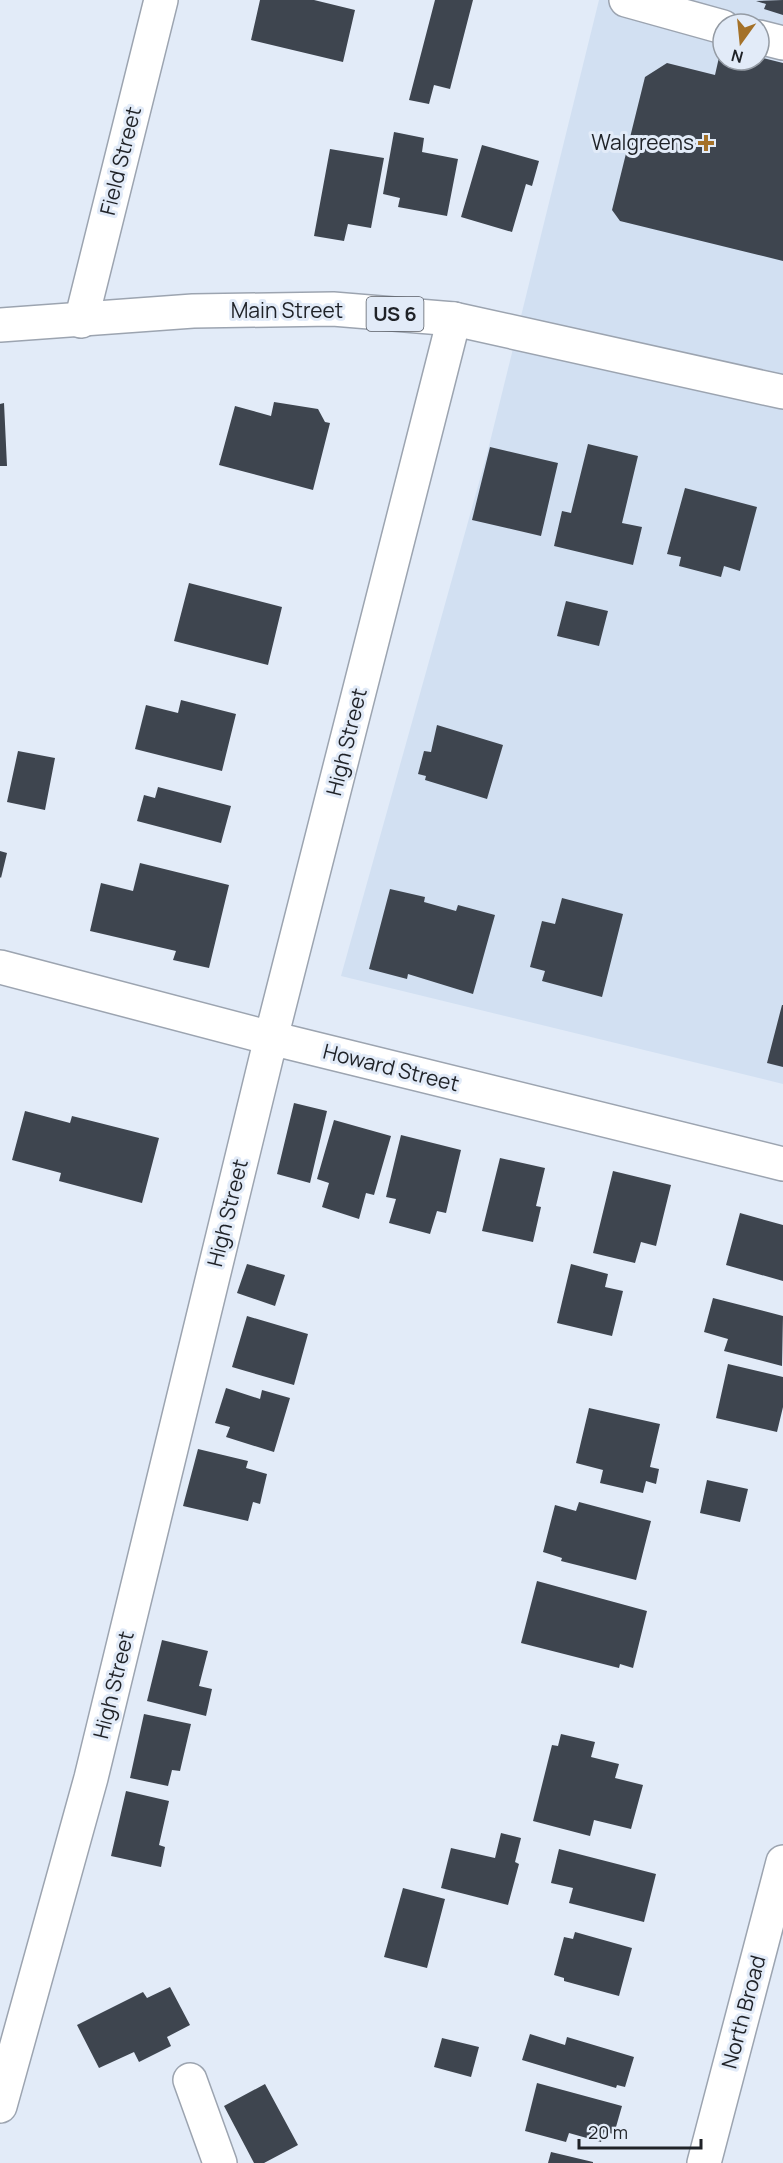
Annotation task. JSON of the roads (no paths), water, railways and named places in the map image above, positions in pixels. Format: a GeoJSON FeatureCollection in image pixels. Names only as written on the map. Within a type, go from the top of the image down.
{"type":"FeatureCollection","features":[{"type":"Feature","properties":{"kind":"street","name":"Field Street"},"geometry":{"type":"LineString","coordinates":[[81,321],[161,0]]}},
{"type":"Feature","properties":{"kind":"street"},"geometry":{"type":"LineString","coordinates":[[626,0],[711,24]]}},
{"type":"Feature","properties":{"kind":"street","name":"Main Street"},"geometry":{"type":"LineString","coordinates":[[0,325],[81,321],[194,311],[333,309],[454,320],[783,392]]}},
{"type":"Feature","properties":{"kind":"street","name":"High Street"},"geometry":{"type":"LineString","coordinates":[[0,2106],[88,1788],[271,1038],[454,320]]}},
{"type":"Feature","properties":{"kind":"street","name":"Howard Street"},"geometry":{"type":"LineString","coordinates":[[0,967],[271,1038],[783,1164]]}},
{"type":"Feature","properties":{"kind":"street","name":"North Broad"},"geometry":{"type":"LineString","coordinates":[[704,2163],[783,1862]]}},
{"type":"Feature","properties":{"kind":"street"},"geometry":{"type":"LineString","coordinates":[[190,2080],[220,2163]]}},
{"type":"Feature","properties":{"kind":"place","name":"Walgreens"},"geometry":{"type":"Point","coordinates":[706,143]}}]}
